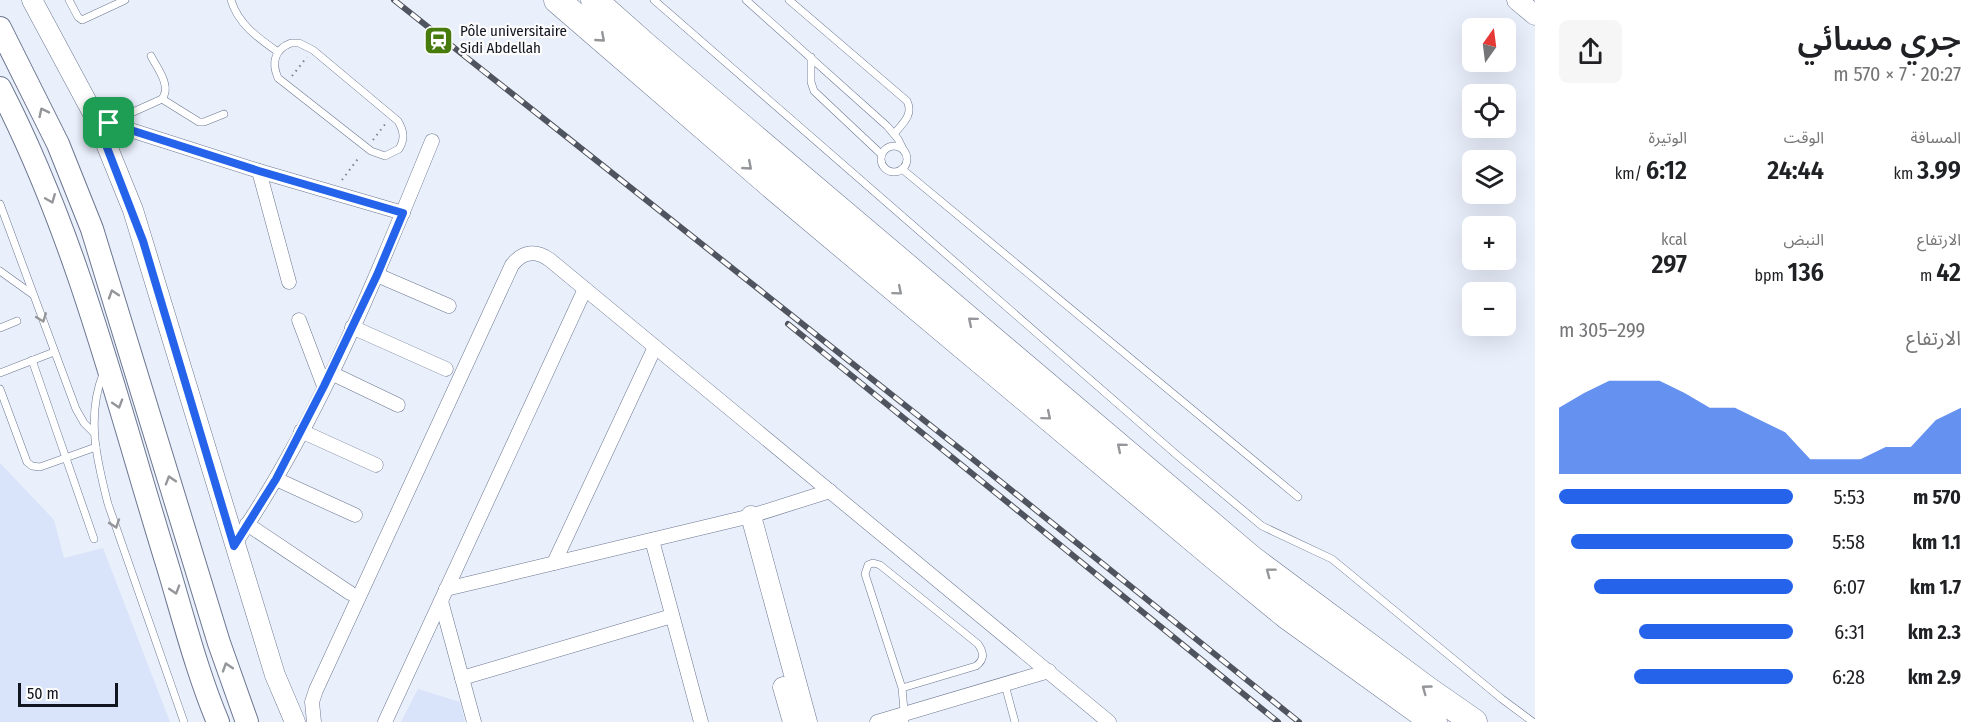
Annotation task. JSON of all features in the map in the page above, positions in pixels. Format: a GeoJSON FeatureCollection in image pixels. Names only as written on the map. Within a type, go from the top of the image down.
{"type":"FeatureCollection","features":[{"type":"Feature","properties":{"kind":"highway"},"geometry":{"type":"LineString","coordinates":[[557,0],[786,198],[1215,557],[1287,616],[1434,722]]}},
{"type":"Feature","properties":{"kind":"highway"},"geometry":{"type":"LineString","coordinates":[[594,0],[1252,559],[1474,722]]}},
{"type":"Feature","properties":{"kind":"main road"},"geometry":{"type":"LineString","coordinates":[[0,28],[58,144],[92,229],[219,643],[246,722]]}},
{"type":"Feature","properties":{"kind":"main road"},"geometry":{"type":"LineString","coordinates":[[0,88],[31,151],[65,235],[218,722]]}},
{"type":"Feature","properties":{"kind":"street"},"geometry":{"type":"LineString","coordinates":[[32,0],[103,121],[143,241],[275,675],[295,722]]}},
{"type":"Feature","properties":{"kind":"street"},"geometry":{"type":"LineString","coordinates":[[1517,0],[1535,15]]}},
{"type":"Feature","properties":{"kind":"street"},"geometry":{"type":"LineString","coordinates":[[103,121],[259,171],[403,213]]}},
{"type":"Feature","properties":{"kind":"street"},"geometry":{"type":"LineString","coordinates":[[234,546],[276,479],[328,380],[377,275],[432,141]]}},
{"type":"Feature","properties":{"kind":"street"},"geometry":{"type":"LineString","coordinates":[[259,171],[290,282]]}},
{"type":"Feature","properties":{"kind":"street"},"geometry":{"type":"LineString","coordinates":[[314,722],[312,702],[316,690],[512,265],[518,258],[535,253],[543,255],[585,289],[1109,722]]}},
{"type":"Feature","properties":{"kind":"street"},"geometry":{"type":"LineString","coordinates":[[377,275],[448,306]]}},
{"type":"Feature","properties":{"kind":"street"},"geometry":{"type":"LineString","coordinates":[[385,722],[585,289]]}},
{"type":"Feature","properties":{"kind":"street"},"geometry":{"type":"LineString","coordinates":[[299,320],[328,380],[398,405]]}},
{"type":"Feature","properties":{"kind":"street"},"geometry":{"type":"LineString","coordinates":[[352,327],[446,369]]}},
{"type":"Feature","properties":{"kind":"street"},"geometry":{"type":"LineString","coordinates":[[554,563],[655,347]]}},
{"type":"Feature","properties":{"kind":"street"},"geometry":{"type":"LineString","coordinates":[[301,431],[376,465]]}},
{"type":"Feature","properties":{"kind":"street"},"geometry":{"type":"LineString","coordinates":[[276,479],[355,515]]}},
{"type":"Feature","properties":{"kind":"street"},"geometry":{"type":"LineString","coordinates":[[444,595],[554,563],[745,518],[830,491]]}},
{"type":"Feature","properties":{"kind":"street"},"geometry":{"type":"LineString","coordinates":[[745,518],[793,722]]}},
{"type":"Feature","properties":{"kind":"street"},"geometry":{"type":"LineString","coordinates":[[745,518],[807,722]]}},
{"type":"Feature","properties":{"kind":"street"},"geometry":{"type":"LineString","coordinates":[[247,524],[350,593]]}},
{"type":"Feature","properties":{"kind":"street"},"geometry":{"type":"LineString","coordinates":[[652,540],[701,722]]}},
{"type":"Feature","properties":{"kind":"street"},"geometry":{"type":"LineString","coordinates":[[444,595],[474,722]]}},
{"type":"Feature","properties":{"kind":"street"},"geometry":{"type":"LineString","coordinates":[[462,678],[672,616]]}},
{"type":"Feature","properties":{"kind":"street"},"geometry":{"type":"LineString","coordinates":[[877,722],[904,719],[1049,671]]}},
{"type":"Feature","properties":{"kind":"lane"},"geometry":{"type":"LineString","coordinates":[[69,0],[82,20],[125,0]]}},
{"type":"Feature","properties":{"kind":"lane"},"geometry":{"type":"LineString","coordinates":[[231,0],[244,24],[278,52]]}},
{"type":"Feature","properties":{"kind":"lane"},"geometry":{"type":"LineString","coordinates":[[654,0],[1178,456],[1262,526],[1332,559],[1533,722]]}},
{"type":"Feature","properties":{"kind":"lane"},"geometry":{"type":"LineString","coordinates":[[746,0],[811,57],[894,134],[907,160],[902,169],[888,171],[882,164],[881,154],[814,91],[811,82],[811,57]]}},
{"type":"Feature","properties":{"kind":"lane"},"geometry":{"type":"LineString","coordinates":[[789,0],[907,101],[910,107],[909,114],[894,134]]}},
{"type":"Feature","properties":{"kind":"lane"},"geometry":{"type":"LineString","coordinates":[[291,43],[299,43],[313,50],[398,121],[404,135],[399,149],[385,156],[371,151],[278,78],[274,69],[274,60],[278,52],[291,43]]}},
{"type":"Feature","properties":{"kind":"lane"},"geometry":{"type":"LineString","coordinates":[[103,121],[162,99],[166,94],[166,87],[151,56]]}},
{"type":"Feature","properties":{"kind":"lane"},"geometry":{"type":"LineString","coordinates":[[162,99],[199,122],[224,114]]}},
{"type":"Feature","properties":{"kind":"lane"},"geometry":{"type":"LineString","coordinates":[[881,154],[887,147],[892,146],[904,150]]}},
{"type":"Feature","properties":{"kind":"lane"},"geometry":{"type":"LineString","coordinates":[[902,169],[1298,497]]}},
{"type":"Feature","properties":{"kind":"lane"},"geometry":{"type":"LineString","coordinates":[[0,204],[79,416],[93,432]]}},
{"type":"Feature","properties":{"kind":"lane"},"geometry":{"type":"LineString","coordinates":[[0,271],[33,294]]}},
{"type":"Feature","properties":{"kind":"lane"},"geometry":{"type":"LineString","coordinates":[[0,328],[17,321]]}},
{"type":"Feature","properties":{"kind":"lane"},"geometry":{"type":"LineString","coordinates":[[0,373],[54,352]]}},
{"type":"Feature","properties":{"kind":"lane"},"geometry":{"type":"LineString","coordinates":[[32,360],[94,538]]}},
{"type":"Feature","properties":{"kind":"lane"},"geometry":{"type":"LineString","coordinates":[[106,366],[95,398],[93,432],[108,504],[184,722]]}},
{"type":"Feature","properties":{"kind":"lane"},"geometry":{"type":"LineString","coordinates":[[0,389],[29,464],[36,468],[96,447]]}},
{"type":"Feature","properties":{"kind":"lane"},"geometry":{"type":"LineString","coordinates":[[902,688],[976,666],[983,657],[982,650],[978,644],[880,565],[873,563],[868,565],[865,574],[902,688],[904,719]]}},
{"type":"Feature","properties":{"kind":"lane"},"geometry":{"type":"LineString","coordinates":[[1005,685],[1015,722]]}},
{"type":"Feature","properties":{"kind":"path"},"geometry":{"type":"LineString","coordinates":[[286,84],[313,50]]}},
{"type":"Feature","properties":{"kind":"shaded area"},"geometry":{"type":"Polygon","coordinates":[[[0,463],[54,520],[64,558],[103,548],[170,722],[0,722],[0,463]]]}},
{"type":"Feature","properties":{"kind":"shaded area"},"geometry":{"type":"Polygon","coordinates":[[[418,689],[460,702],[465,722],[401,722],[418,689]]]}},
{"type":"Feature","properties":{"kind":"railway"},"geometry":{"type":"LineString","coordinates":[[394,0],[964,452],[1299,722]]}},
{"type":"Feature","properties":{"kind":"railway"},"geometry":{"type":"LineString","coordinates":[[788,324],[1278,722]]}},
{"type":"Feature","properties":{"kind":"place","name":"Pôle universitaire Sidi Abdellah"},"geometry":{"type":"Point","coordinates":[439,40]}},
{"type":"Feature","properties":{"kind":"route"},"geometry":{"type":"LineString","coordinates":[[96,119],[109,123],[259,171],[403,213],[377,275],[324,386],[276,479],[234,546],[133,210],[96,119]]}}]}
